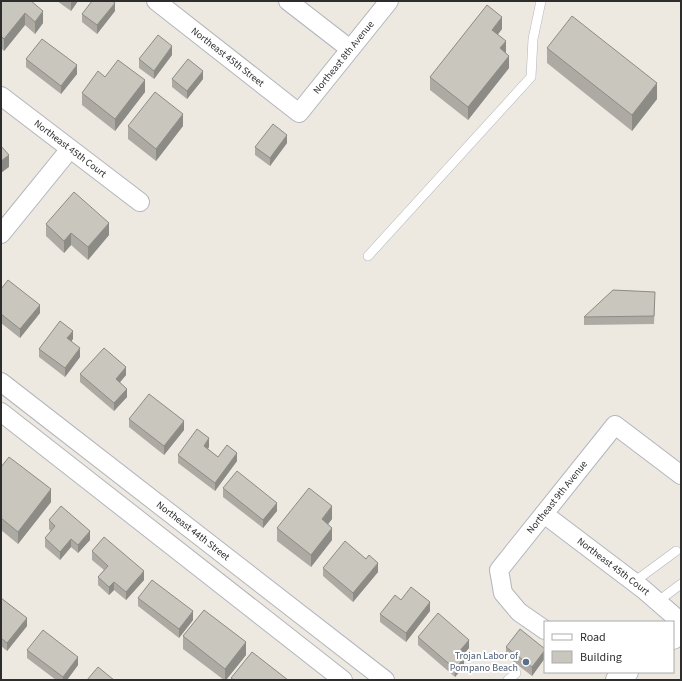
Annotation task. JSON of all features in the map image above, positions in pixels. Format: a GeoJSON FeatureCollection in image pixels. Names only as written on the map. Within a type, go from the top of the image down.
{"type":"FeatureCollection","features":[{"type":"Feature","properties":{"kind":"main road"},"geometry":{"type":"LineString","coordinates":[[617,680],[626,673]]}},
{"type":"Feature","properties":{"kind":"street","name":"Northeast 45th Street"},"geometry":{"type":"LineString","coordinates":[[156,1],[299,113]]}},
{"type":"Feature","properties":{"kind":"street"},"geometry":{"type":"LineString","coordinates":[[288,1],[350,49]]}},
{"type":"Feature","properties":{"kind":"street","name":"Northeast 8th Avenue"},"geometry":{"type":"LineString","coordinates":[[299,113],[388,1]]}},
{"type":"Feature","properties":{"kind":"street","name":"Northeast 45th Court"},"geometry":{"type":"LineString","coordinates":[[1,96],[140,202]]}},
{"type":"Feature","properties":{"kind":"street"},"geometry":{"type":"LineString","coordinates":[[1,234],[70,149]]}},
{"type":"Feature","properties":{"kind":"street","name":"Northeast 44th Street"},"geometry":{"type":"LineString","coordinates":[[1,382],[385,680]]}},
{"type":"Feature","properties":{"kind":"street"},"geometry":{"type":"LineString","coordinates":[[1,412],[343,680]]}},
{"type":"Feature","properties":{"kind":"street","name":"Northeast 9th Avenue"},"geometry":{"type":"LineString","coordinates":[[544,629],[519,612],[504,593],[499,570],[615,425],[681,475]]}},
{"type":"Feature","properties":{"kind":"street","name":"Northeast 45th Court"},"geometry":{"type":"LineString","coordinates":[[544,514],[634,582],[681,622]]}},
{"type":"Feature","properties":{"kind":"lane"},"geometry":{"type":"LineString","coordinates":[[368,256],[531,77],[533,39],[541,1]]}},
{"type":"Feature","properties":{"kind":"lane"},"geometry":{"type":"LineString","coordinates":[[634,582],[676,551]]}},
{"type":"Feature","properties":{"kind":"lane"},"geometry":{"type":"LineString","coordinates":[[657,602],[681,584]]}},
{"type":"Feature","properties":{"kind":"lane"},"geometry":{"type":"LineString","coordinates":[[508,680],[516,673]]}},
{"type":"Feature","properties":{"kind":"building"},"geometry":{"type":"Polygon","coordinates":[[[1,1],[31,1],[43,11],[35,22],[25,13],[4,39],[1,36],[1,1]]]}},
{"type":"Feature","properties":{"kind":"building"},"geometry":{"type":"Polygon","coordinates":[[[92,1],[112,1],[115,3],[97,25],[82,14],[92,1]]]}},
{"type":"Feature","properties":{"kind":"building"},"geometry":{"type":"Polygon","coordinates":[[[487,5],[502,17],[492,30],[506,41],[500,48],[509,56],[468,107],[430,77],[487,5]]]}},
{"type":"Feature","properties":{"kind":"building"},"geometry":{"type":"Polygon","coordinates":[[[572,16],[657,83],[632,115],[547,48],[572,16]]]}},
{"type":"Feature","properties":{"kind":"building"},"geometry":{"type":"Polygon","coordinates":[[[158,35],[172,46],[154,71],[139,59],[158,35]]]}},
{"type":"Feature","properties":{"kind":"building"},"geometry":{"type":"Polygon","coordinates":[[[42,39],[77,65],[61,86],[26,59],[42,39]]]}},
{"type":"Feature","properties":{"kind":"building"},"geometry":{"type":"Polygon","coordinates":[[[188,59],[203,71],[187,91],[172,79],[188,59]]]}},
{"type":"Feature","properties":{"kind":"building"},"geometry":{"type":"Polygon","coordinates":[[[118,60],[145,80],[115,119],[82,93],[98,71],[105,77],[118,60]]]}},
{"type":"Feature","properties":{"kind":"building"},"geometry":{"type":"Polygon","coordinates":[[[155,92],[183,114],[156,149],[128,126],[155,92]]]}},
{"type":"Feature","properties":{"kind":"building"},"geometry":{"type":"Polygon","coordinates":[[[273,124],[287,135],[270,158],[255,147],[273,124]]]}},
{"type":"Feature","properties":{"kind":"building"},"geometry":{"type":"Polygon","coordinates":[[[1,146],[9,155],[1,161],[1,146]]]}},
{"type":"Feature","properties":{"kind":"building"},"geometry":{"type":"Polygon","coordinates":[[[74,192],[109,223],[88,247],[71,233],[64,241],[46,224],[74,192]]]}},
{"type":"Feature","properties":{"kind":"building"},"geometry":{"type":"Polygon","coordinates":[[[8,280],[40,305],[20,329],[1,314],[1,289],[8,280]]]}},
{"type":"Feature","properties":{"kind":"building"},"geometry":{"type":"Polygon","coordinates":[[[613,290],[655,292],[654,316],[584,317],[613,290]]]}},
{"type":"Feature","properties":{"kind":"building"},"geometry":{"type":"Polygon","coordinates":[[[60,321],[73,331],[67,338],[80,348],[65,368],[39,349],[60,321]]]}},
{"type":"Feature","properties":{"kind":"building"},"geometry":{"type":"Polygon","coordinates":[[[104,348],[126,367],[116,379],[127,389],[114,403],[80,374],[104,348]]]}},
{"type":"Feature","properties":{"kind":"building"},"geometry":{"type":"Polygon","coordinates":[[[149,394],[184,421],[164,446],[129,419],[149,394]]]}},
{"type":"Feature","properties":{"kind":"building"},"geometry":{"type":"Polygon","coordinates":[[[197,429],[209,438],[204,446],[218,457],[227,445],[237,453],[215,483],[178,455],[197,429]]]}},
{"type":"Feature","properties":{"kind":"building"},"geometry":{"type":"Polygon","coordinates":[[[9,457],[51,489],[18,532],[1,518],[1,467],[9,457]]]}},
{"type":"Feature","properties":{"kind":"building"},"geometry":{"type":"Polygon","coordinates":[[[237,471],[277,503],[263,520],[223,488],[237,471]]]}},
{"type":"Feature","properties":{"kind":"building"},"geometry":{"type":"Polygon","coordinates":[[[309,488],[332,506],[322,519],[332,528],[311,555],[277,528],[309,488]]]}},
{"type":"Feature","properties":{"kind":"building"},"geometry":{"type":"Polygon","coordinates":[[[61,506],[90,531],[78,545],[71,539],[60,552],[45,538],[55,526],[49,520],[61,506]]]}},
{"type":"Feature","properties":{"kind":"building"},"geometry":{"type":"Polygon","coordinates":[[[104,537],[144,571],[126,592],[114,582],[109,587],[98,577],[108,566],[92,551],[104,537]]]}},
{"type":"Feature","properties":{"kind":"building"},"geometry":{"type":"Polygon","coordinates":[[[345,541],[366,559],[369,555],[378,563],[353,593],[323,568],[345,541]]]}},
{"type":"Feature","properties":{"kind":"building"},"geometry":{"type":"Polygon","coordinates":[[[152,580],[193,611],[179,629],[138,598],[152,580]]]}},
{"type":"Feature","properties":{"kind":"building"},"geometry":{"type":"Polygon","coordinates":[[[411,587],[430,602],[406,633],[380,614],[395,595],[401,600],[411,587]]]}},
{"type":"Feature","properties":{"kind":"building"},"geometry":{"type":"Polygon","coordinates":[[[1,598],[27,618],[7,643],[1,638],[1,598]]]}},
{"type":"Feature","properties":{"kind":"building"},"geometry":{"type":"Polygon","coordinates":[[[204,610],[246,642],[225,669],[183,636],[204,610]]]}},
{"type":"Feature","properties":{"kind":"building"},"geometry":{"type":"Polygon","coordinates":[[[438,613],[469,640],[458,653],[464,658],[455,669],[418,637],[438,613]]]}},
{"type":"Feature","properties":{"kind":"building"},"geometry":{"type":"Polygon","coordinates":[[[520,629],[544,648],[544,651],[532,667],[506,647],[520,629]]]}},
{"type":"Feature","properties":{"kind":"building"},"geometry":{"type":"Polygon","coordinates":[[[43,630],[78,657],[63,677],[27,650],[43,630]]]}},
{"type":"Feature","properties":{"kind":"building"},"geometry":{"type":"Polygon","coordinates":[[[252,652],[288,680],[234,680],[231,678],[252,652]]]}},
{"type":"Feature","properties":{"kind":"building"},"geometry":{"type":"Polygon","coordinates":[[[98,667],[114,680],[87,680],[98,667]]]}},
{"type":"Feature","properties":{"kind":"place","name":"Trojan Labor of Pompano Beach"},"geometry":{"type":"Point","coordinates":[526,662]}}]}
